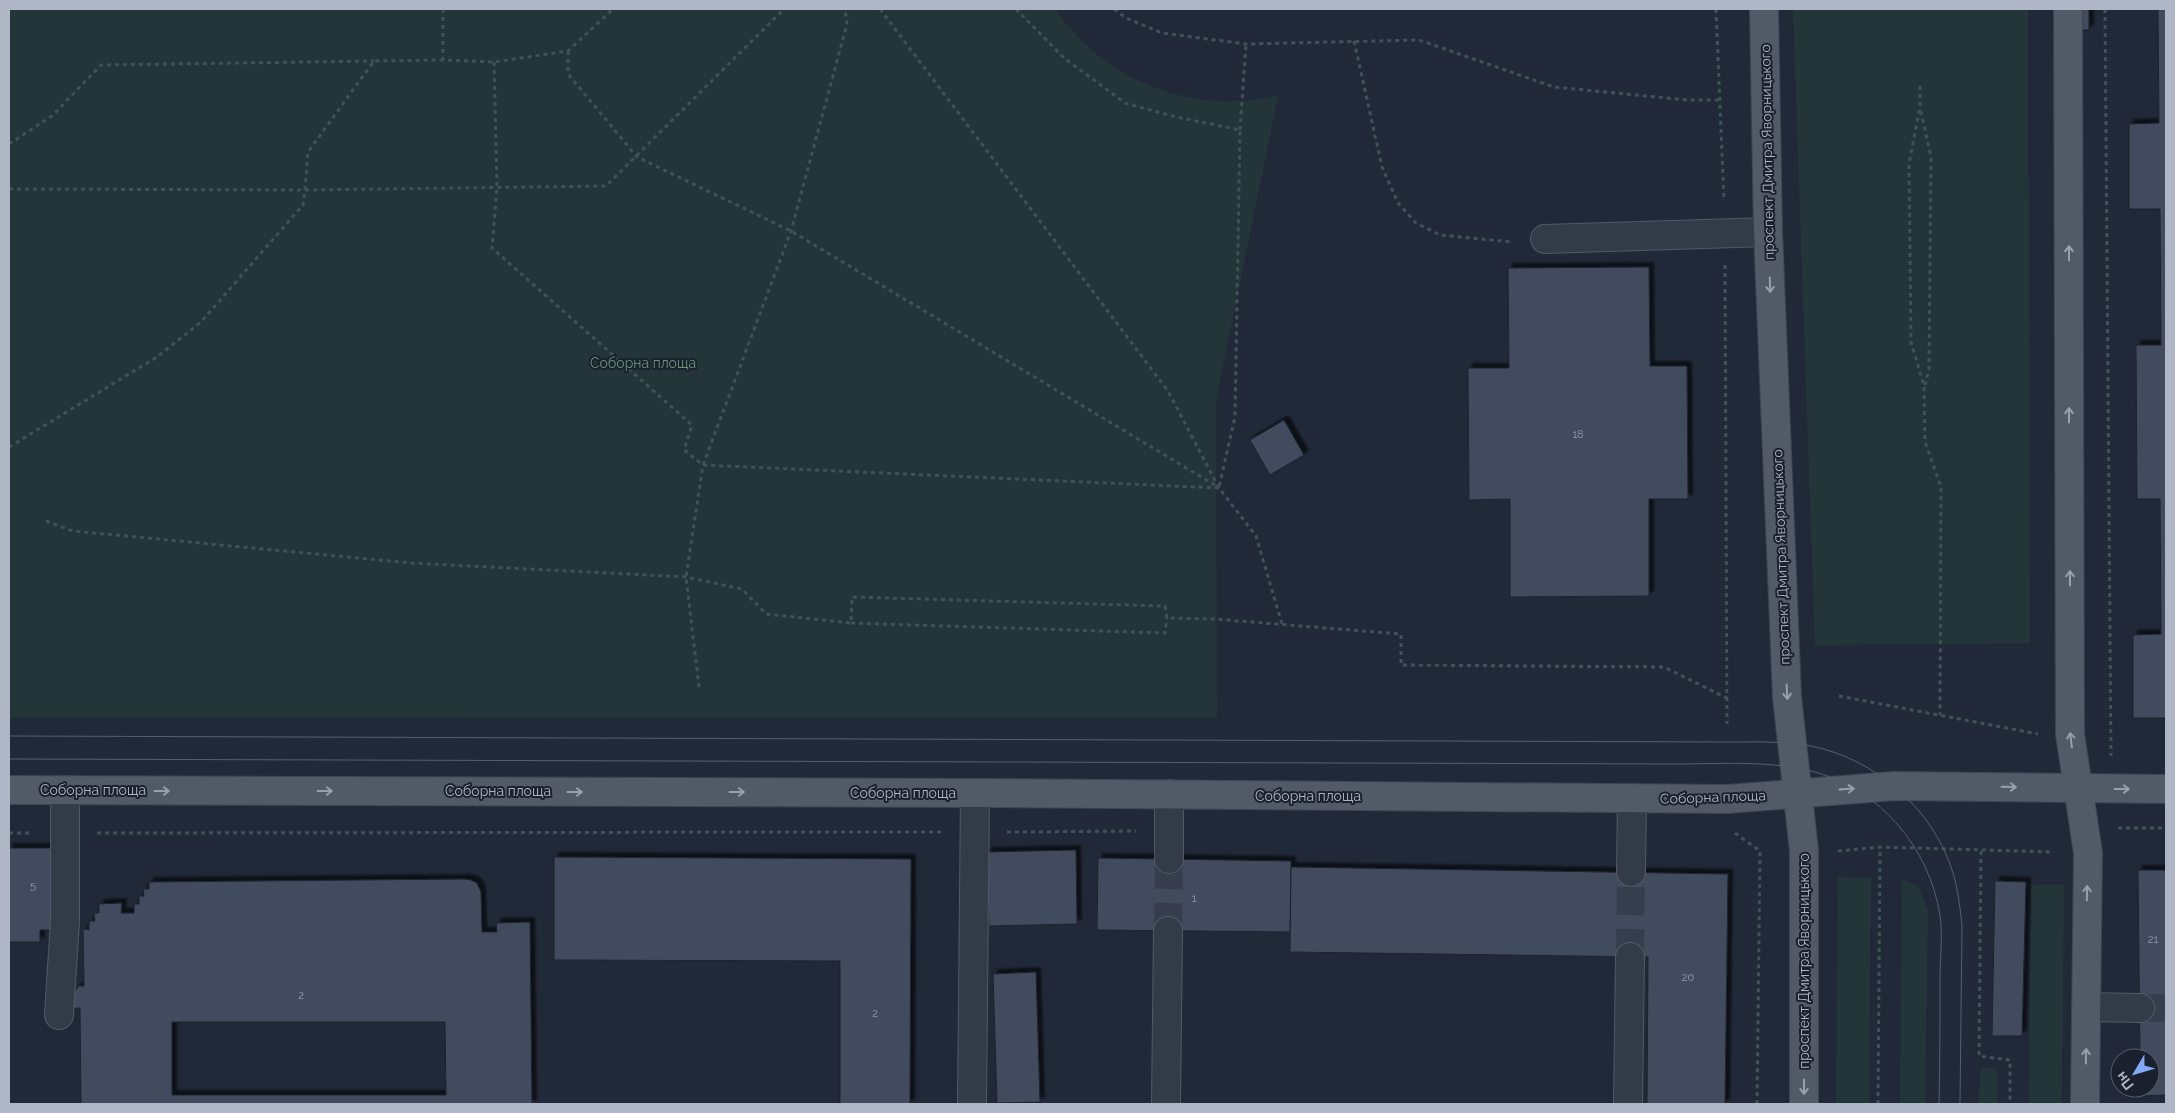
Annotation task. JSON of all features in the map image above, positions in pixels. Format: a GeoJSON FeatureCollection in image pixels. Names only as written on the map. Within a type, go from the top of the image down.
{"type":"FeatureCollection","features":[{"type":"Feature","properties":{"kind":"main road","name":"проспект Дмитра Яворницького"},"geometry":{"type":"LineString","coordinates":[[1764,9],[1768,232],[1787,697],[1804,851],[1804,1104]]}},
{"type":"Feature","properties":{"kind":"main road"},"geometry":{"type":"LineString","coordinates":[[2068,9],[2070,734],[2088,853],[2085,1104]]}},
{"type":"Feature","properties":{"kind":"main road","name":"Соборна площа"},"geometry":{"type":"LineString","coordinates":[[9,790],[1169,794],[1728,799],[1894,786],[2166,789]]}},
{"type":"Feature","properties":{"kind":"lane"},"geometry":{"type":"LineString","coordinates":[[1545,239],[1768,232]]}},
{"type":"Feature","properties":{"kind":"lane"},"geometry":{"type":"LineString","coordinates":[[59,1015],[65,921],[65,790]]}},
{"type":"Feature","properties":{"kind":"lane"},"geometry":{"type":"LineString","coordinates":[[972,1104],[975,793]]}},
{"type":"Feature","properties":{"kind":"lane"},"geometry":{"type":"LineString","coordinates":[[1169,794],[1169,859]]}},
{"type":"Feature","properties":{"kind":"lane"},"geometry":{"type":"LineString","coordinates":[[1631,872],[1632,798]]}},
{"type":"Feature","properties":{"kind":"lane"},"geometry":{"type":"LineString","coordinates":[[1166,1104],[1168,931]]}},
{"type":"Feature","properties":{"kind":"lane"},"geometry":{"type":"LineString","coordinates":[[1628,1103],[1630,957]]}},
{"type":"Feature","properties":{"kind":"lane"},"geometry":{"type":"LineString","coordinates":[[2086,1007],[2140,1008]]}},
{"type":"Feature","properties":{"kind":"path"},"geometry":{"type":"LineString","coordinates":[[443,9],[443,60]]}},
{"type":"Feature","properties":{"kind":"path"},"geometry":{"type":"LineString","coordinates":[[9,144],[52,116],[101,65],[443,60],[494,62],[568,51],[613,9]]}},
{"type":"Feature","properties":{"kind":"path"},"geometry":{"type":"LineString","coordinates":[[9,189],[305,190],[606,186],[784,9]]}},
{"type":"Feature","properties":{"kind":"path"},"geometry":{"type":"LineString","coordinates":[[699,687],[686,577],[703,465],[791,231],[847,24],[845,9]]}},
{"type":"Feature","properties":{"kind":"path"},"geometry":{"type":"LineString","coordinates":[[880,9],[1168,391],[1219,488],[1256,536],[1282,624]]}},
{"type":"Feature","properties":{"kind":"path"},"geometry":{"type":"LineString","coordinates":[[1016,9],[1064,58],[1125,103],[1172,116],[1240,130]]}},
{"type":"Feature","properties":{"kind":"path"},"geometry":{"type":"LineString","coordinates":[[1114,9],[1126,18],[1162,33],[1246,44],[1419,40],[1554,87],[1687,100],[1720,100]]}},
{"type":"Feature","properties":{"kind":"path"},"geometry":{"type":"LineString","coordinates":[[1716,9],[1724,233],[1727,724]]}},
{"type":"Feature","properties":{"kind":"path"},"geometry":{"type":"LineString","coordinates":[[2105,9],[2110,734]]}},
{"type":"Feature","properties":{"kind":"path"},"geometry":{"type":"LineString","coordinates":[[1354,41],[1382,167],[1398,203],[1416,223],[1440,236],[1517,242],[1545,239]]}},
{"type":"Feature","properties":{"kind":"path"},"geometry":{"type":"LineString","coordinates":[[1219,488],[1235,417],[1240,130],[1246,44]]}},
{"type":"Feature","properties":{"kind":"path"},"geometry":{"type":"LineString","coordinates":[[568,51],[568,74],[637,157],[791,231],[1219,488]]}},
{"type":"Feature","properties":{"kind":"path"},"geometry":{"type":"LineString","coordinates":[[9,447],[157,357],[201,322],[303,205],[308,152],[374,61]]}},
{"type":"Feature","properties":{"kind":"path"},"geometry":{"type":"LineString","coordinates":[[494,62],[497,187],[492,248],[692,425],[684,450],[703,465],[1219,488]]}},
{"type":"Feature","properties":{"kind":"path"},"geometry":{"type":"LineString","coordinates":[[1920,86],[1920,107],[1909,164],[1911,342],[1924,386],[1925,442],[1941,486],[1940,715]]}},
{"type":"Feature","properties":{"kind":"path"},"geometry":{"type":"LineString","coordinates":[[1920,107],[1931,158],[1929,369],[1924,386]]}},
{"type":"Feature","properties":{"kind":"path"},"geometry":{"type":"LineString","coordinates":[[46,521],[73,531],[411,563],[686,577],[742,589],[766,614],[851,623],[1165,633],[1167,618],[1165,606],[852,597],[851,623]]}},
{"type":"Feature","properties":{"kind":"path"},"geometry":{"type":"LineString","coordinates":[[1167,618],[1214,618],[1401,634],[1401,665],[1664,667],[1727,698]]}},
{"type":"Feature","properties":{"kind":"path"},"geometry":{"type":"LineString","coordinates":[[1839,696],[2039,734]]}},
{"type":"Feature","properties":{"kind":"path"},"geometry":{"type":"LineString","coordinates":[[1728,828],[1760,851],[1757,1104]]}},
{"type":"Feature","properties":{"kind":"path"},"geometry":{"type":"LineString","coordinates":[[2116,836],[2116,828],[2166,828]]}},
{"type":"Feature","properties":{"kind":"path"},"geometry":{"type":"LineString","coordinates":[[9,833],[1169,831]]}},
{"type":"Feature","properties":{"kind":"path"},"geometry":{"type":"LineString","coordinates":[[1878,1104],[1880,846]]}},
{"type":"Feature","properties":{"kind":"path"},"geometry":{"type":"LineString","coordinates":[[1838,851],[1880,846],[1981,851],[2060,852]]}},
{"type":"Feature","properties":{"kind":"path"},"geometry":{"type":"LineString","coordinates":[[1981,851],[1979,1056],[2010,1060],[2010,1104]]}},
{"type":"Feature","properties":{"kind":"green space","name":"Соборна площа"},"geometry":{"type":"Polygon","coordinates":[[[9,9],[1054,9],[1094,53],[1131,77],[1151,86],[1193,98],[1215,101],[1236,101],[1278,96],[1216,401],[1217,717],[9,718],[9,9]]]}},
{"type":"Feature","properties":{"kind":"green space"},"geometry":{"type":"Polygon","coordinates":[[[1793,9],[2028,9],[2030,643],[1815,645],[1793,9]]]}},
{"type":"Feature","properties":{"kind":"green space"},"geometry":{"type":"Polygon","coordinates":[[[1838,877],[1871,878],[1869,1104],[1836,1104],[1838,877]]]}},
{"type":"Feature","properties":{"kind":"green space"},"geometry":{"type":"Polygon","coordinates":[[[1902,879],[1918,886],[1928,910],[1925,1104],[1900,1104],[1902,879]]]}},
{"type":"Feature","properties":{"kind":"green space"},"geometry":{"type":"Polygon","coordinates":[[[2031,885],[2064,885],[2062,1104],[2029,1104],[2031,885]]]}},
{"type":"Feature","properties":{"kind":"green space"},"geometry":{"type":"Polygon","coordinates":[[[1981,1067],[1997,1069],[1997,1104],[1978,1104],[1981,1067]]]}},
{"type":"Feature","properties":{"kind":"building"},"geometry":{"type":"Polygon","coordinates":[[[2078,9],[2089,9],[2089,30],[2079,30],[2078,9]]]}},
{"type":"Feature","properties":{"kind":"building"},"geometry":{"type":"Polygon","coordinates":[[[2158,9],[2166,9],[2166,718],[2133,718],[2133,635],[2161,634],[2160,499],[2137,499],[2136,345],[2161,345],[2160,209],[2129,209],[2129,124],[2159,123],[2158,9]]]}},
{"type":"Feature","properties":{"kind":"building"},"geometry":{"type":"Polygon","coordinates":[[[1649,267],[1650,366],[1687,366],[1688,499],[1649,499],[1649,596],[1510,597],[1510,499],[1469,500],[1468,368],[1509,368],[1508,268],[1649,267]]]}},
{"type":"Feature","properties":{"kind":"building"},"geometry":{"type":"Polygon","coordinates":[[[1284,420],[1304,455],[1270,475],[1250,440],[1284,420]]]}},
{"type":"Feature","properties":{"kind":"building"},"geometry":{"type":"Polygon","coordinates":[[[9,848],[57,848],[60,930],[40,930],[40,942],[9,942],[9,848]]]}},
{"type":"Feature","properties":{"kind":"building"},"geometry":{"type":"Polygon","coordinates":[[[1076,850],[1077,924],[989,926],[987,852],[1076,850]]]}},
{"type":"Feature","properties":{"kind":"building"},"geometry":{"type":"Polygon","coordinates":[[[554,857],[911,859],[910,1104],[840,1104],[840,961],[554,960],[554,857]]]}},
{"type":"Feature","properties":{"kind":"building"},"geometry":{"type":"Polygon","coordinates":[[[1098,858],[1291,861],[1290,932],[1097,930],[1098,858]]]}},
{"type":"Feature","properties":{"kind":"building"},"geometry":{"type":"Polygon","coordinates":[[[1291,867],[1728,874],[1725,1104],[1647,1104],[1648,957],[1290,952],[1291,867]]]}},
{"type":"Feature","properties":{"kind":"building"},"geometry":{"type":"Polygon","coordinates":[[[2138,870],[2166,870],[2166,1095],[2160,1095],[2160,1048],[2140,1048],[2138,870]]]}},
{"type":"Feature","properties":{"kind":"building"},"geometry":{"type":"Polygon","coordinates":[[[464,879],[477,883],[481,892],[482,932],[497,932],[496,923],[530,922],[532,1104],[81,1104],[80,1008],[65,1009],[65,1003],[79,986],[84,986],[83,929],[89,930],[89,921],[95,921],[94,913],[99,913],[99,904],[122,903],[121,913],[134,913],[134,904],[139,904],[139,896],[144,896],[143,889],[149,889],[149,882],[464,879]],[[172,1022],[172,1095],[446,1095],[445,1022],[172,1022]]]}},
{"type":"Feature","properties":{"kind":"building"},"geometry":{"type":"Polygon","coordinates":[[[1995,881],[2026,882],[2022,1036],[1992,1036],[1995,881]]]}},
{"type":"Feature","properties":{"kind":"building"},"geometry":{"type":"Polygon","coordinates":[[[1036,972],[1040,1102],[997,1103],[993,974],[1036,972]]]}},
{"type":"Feature","properties":{"kind":"tunnel"},"geometry":{"type":"LineString","coordinates":[[1168,931],[1169,859]]}},
{"type":"Feature","properties":{"kind":"tunnel"},"geometry":{"type":"LineString","coordinates":[[1630,957],[1631,872]]}},
{"type":"Feature","properties":{"kind":"tunnel"},"geometry":{"type":"LineString","coordinates":[[2140,1008],[2166,1008]]}},
{"type":"Feature","properties":{"kind":"tram line"},"geometry":{"type":"LineString","coordinates":[[9,736],[1759,742],[1811,746],[1858,762],[1879,775],[1917,809],[1932,828],[1944,850],[1955,879],[1962,925],[1960,1104]]}},
{"type":"Feature","properties":{"kind":"tram line"},"geometry":{"type":"LineString","coordinates":[[9,759],[1729,763],[1764,764],[1798,768],[1839,781],[1881,807],[1913,845],[1925,867],[1934,890],[1941,923],[1939,1104]]}}]}
